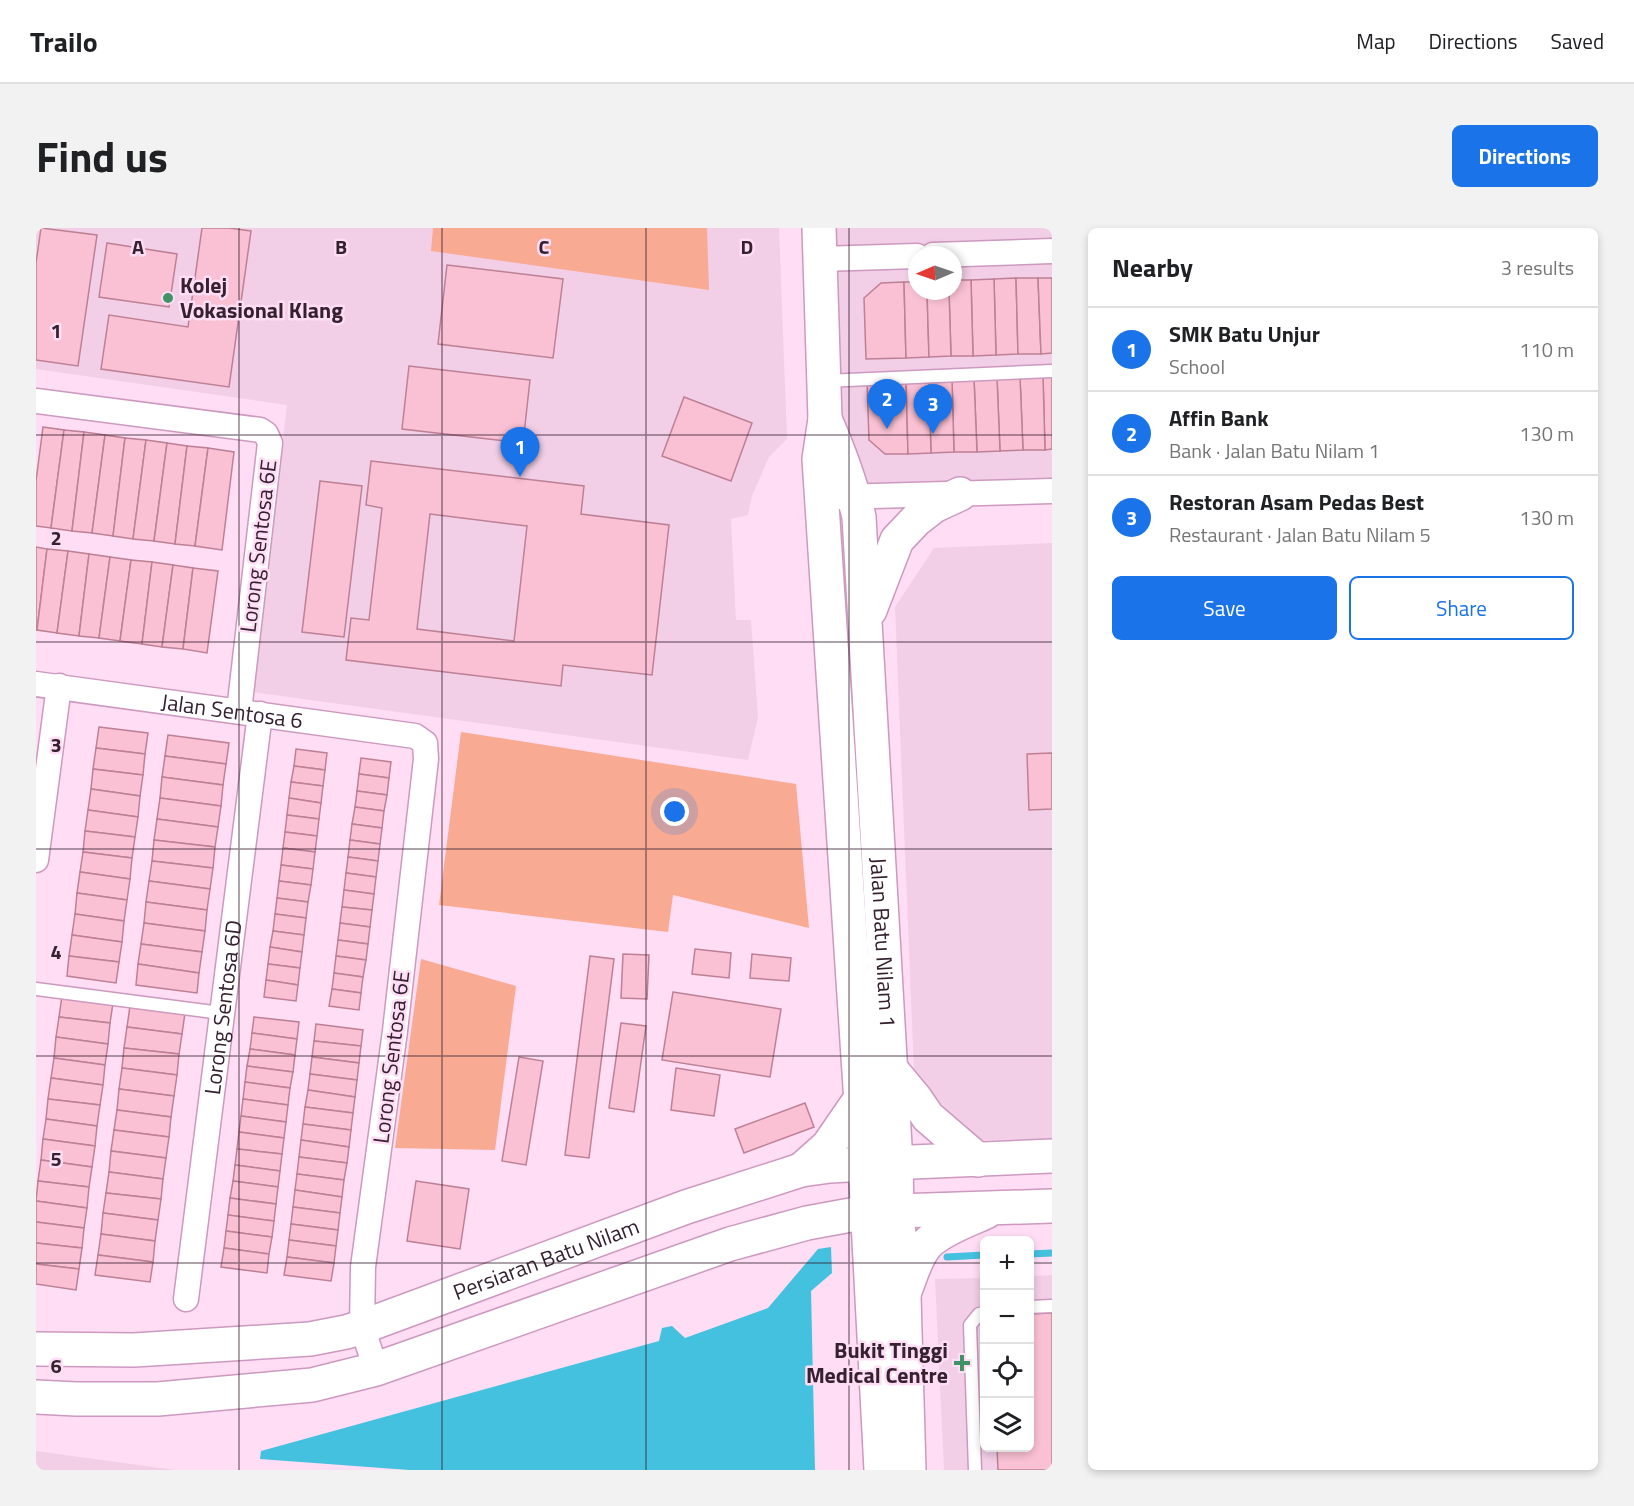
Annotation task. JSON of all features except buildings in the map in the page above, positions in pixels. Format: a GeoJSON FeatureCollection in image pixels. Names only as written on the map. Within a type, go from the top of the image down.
{"type":"FeatureCollection","features":[{"type":"Feature","properties":{"kind":"main road","name":"Jalan Batu Nilam 1"},"geometry":{"type":"LineString","coordinates":[[819,243],[825,419],[819,459],[821,498],[861,1098],[880,1164]]}},
{"type":"Feature","properties":{"kind":"main road","name":"Jalan Batu Nilam 1"},"geometry":{"type":"LineString","coordinates":[[825,419],[841,457],[859,517],[890,1068],[880,1164],[882,1211],[881,1470]]}},
{"type":"Feature","properties":{"kind":"main road"},"geometry":{"type":"LineString","coordinates":[[865,625],[897,540],[916,520],[934,506],[960,494]]}},
{"type":"Feature","properties":{"kind":"main road"},"geometry":{"type":"LineString","coordinates":[[890,1068],[928,1117],[978,1160]]}},
{"type":"Feature","properties":{"kind":"main road"},"geometry":{"type":"LineString","coordinates":[[801,1170],[828,1146],[861,1098]]}},
{"type":"Feature","properties":{"kind":"main road","name":"Persiaran Batu Nilam"},"geometry":{"type":"LineString","coordinates":[[36,1349],[134,1350],[310,1339],[362,1327],[686,1207],[801,1170],[830,1166],[1052,1156]]}},
{"type":"Feature","properties":{"kind":"main road","name":"Persiaran Batu Nilam"},"geometry":{"type":"LineString","coordinates":[[36,1397],[158,1399],[312,1385],[376,1369],[729,1244],[807,1223],[882,1211],[1052,1206]]}},
{"type":"Feature","properties":{"kind":"main road"},"geometry":{"type":"LineString","coordinates":[[904,1296],[916,1261],[927,1244],[941,1234],[996,1207]]}},
{"type":"Feature","properties":{"kind":"main road","name":"Jalan Batu Nilam 1"},"geometry":{"type":"LineString","coordinates":[[882,1211],[904,1296],[909,1470]]}},
{"type":"Feature","properties":{"kind":"street"},"geometry":{"type":"LineString","coordinates":[[819,243],[908,255]]}},
{"type":"Feature","properties":{"kind":"street"},"geometry":{"type":"LineString","coordinates":[[962,254],[1052,251]]}},
{"type":"Feature","properties":{"kind":"street","name":"Lorong Sentosa 6E"},"geometry":{"type":"LineString","coordinates":[[36,401],[260,430],[266,434],[270,443],[250,713]]}},
{"type":"Feature","properties":{"kind":"street"},"geometry":{"type":"LineString","coordinates":[[821,498],[1052,491]]}},
{"type":"Feature","properties":{"kind":"street"},"geometry":{"type":"LineString","coordinates":[[36,860],[47,685]]}},
{"type":"Feature","properties":{"kind":"street","name":"Jalan Sentosa 6"},"geometry":{"type":"LineString","coordinates":[[47,685],[416,736],[425,743]]}},
{"type":"Feature","properties":{"kind":"street","name":"Lorong Sentosa 6D"},"geometry":{"type":"LineString","coordinates":[[186,1299],[221,1013],[250,713]]}},
{"type":"Feature","properties":{"kind":"street","name":"Lorong Sentosa 6E"},"geometry":{"type":"LineString","coordinates":[[376,1369],[362,1327],[363,1267],[395,1031],[426,759],[425,743]]}},
{"type":"Feature","properties":{"kind":"lane"},"geometry":{"type":"LineString","coordinates":[[824,381],[1052,371]]}},
{"type":"Feature","properties":{"kind":"lane"},"geometry":{"type":"LineString","coordinates":[[36,988],[221,1013]]}},
{"type":"Feature","properties":{"kind":"lane"},"geometry":{"type":"LineString","coordinates":[[1034,1307],[1052,1306]]}},
{"type":"Feature","properties":{"kind":"lane"},"geometry":{"type":"LineString","coordinates":[[975,1470],[970,1325],[980,1314]]}},
{"type":"Feature","properties":{"kind":"shaded area"},"geometry":{"type":"Polygon","coordinates":[[[36,228],[779,228],[787,439],[769,457],[752,496],[748,515],[731,519],[736,620],[751,620],[758,717],[748,760],[253,692],[287,405],[36,369],[36,228]]]}},
{"type":"Feature","properties":{"kind":"shaded area"},"geometry":{"type":"Polygon","coordinates":[[[433,228],[707,228],[709,290],[431,251],[433,228]]]}},
{"type":"Feature","properties":{"kind":"shaded area"},"geometry":{"type":"Polygon","coordinates":[[[833,228],[1052,228],[1052,491],[865,489],[841,430],[833,228]]]}},
{"type":"Feature","properties":{"kind":"shaded area"},"geometry":{"type":"Polygon","coordinates":[[[1052,543],[1052,1139],[972,1140],[914,1072],[895,607],[934,548],[1052,543]]]}},
{"type":"Feature","properties":{"kind":"shaded area"},"geometry":{"type":"Polygon","coordinates":[[[461,732],[796,784],[809,928],[673,895],[668,932],[439,905],[461,732]]]}},
{"type":"Feature","properties":{"kind":"shaded area"},"geometry":{"type":"Polygon","coordinates":[[[421,959],[516,986],[495,1150],[395,1148],[421,959]]]}},
{"type":"Feature","properties":{"kind":"shaded area","name":"Bukit Tinggi Medical Centre"},"geometry":{"type":"Polygon","coordinates":[[[1052,1275],[1052,1470],[944,1470],[935,1279],[980,1278],[980,1452],[1034,1452],[1034,1276],[1052,1275]]]}},
{"type":"Feature","properties":{"kind":"shaded area"},"geometry":{"type":"Polygon","coordinates":[[[36,1451],[175,1470],[36,1470],[36,1451]]]}},
{"type":"Feature","properties":{"kind":"water"},"geometry":{"type":"Polygon","coordinates":[[[831,1247],[832,1273],[811,1291],[815,1470],[409,1470],[260,1459],[261,1451],[659,1341],[662,1328],[672,1326],[685,1338],[768,1308],[818,1249],[831,1247]]]}},
{"type":"Feature","properties":{"kind":"waterway"},"geometry":{"type":"LineString","coordinates":[[1034,1254],[1052,1253]]}},
{"type":"Feature","properties":{"kind":"waterway"},"geometry":{"type":"LineString","coordinates":[[947,1257],[980,1255]]}},
{"type":"Feature","properties":{"kind":"place","name":"Kolej Vokasional Klang"},"geometry":{"type":"Point","coordinates":[168,298]}},
{"type":"Feature","properties":{"kind":"place","name":"Affin Bank"},"geometry":{"type":"Point","coordinates":[887,429]}},
{"type":"Feature","properties":{"kind":"place","name":"Restoran Asam Pedas Best"},"geometry":{"type":"Point","coordinates":[933,434]}},
{"type":"Feature","properties":{"kind":"place","name":"SMK Batu Unjur"},"geometry":{"type":"Point","coordinates":[520,477]}},
{"type":"Feature","properties":{"kind":"place","name":"Bukit Tinggi Medical Centre"},"geometry":{"type":"Point","coordinates":[962,1363]}}]}
